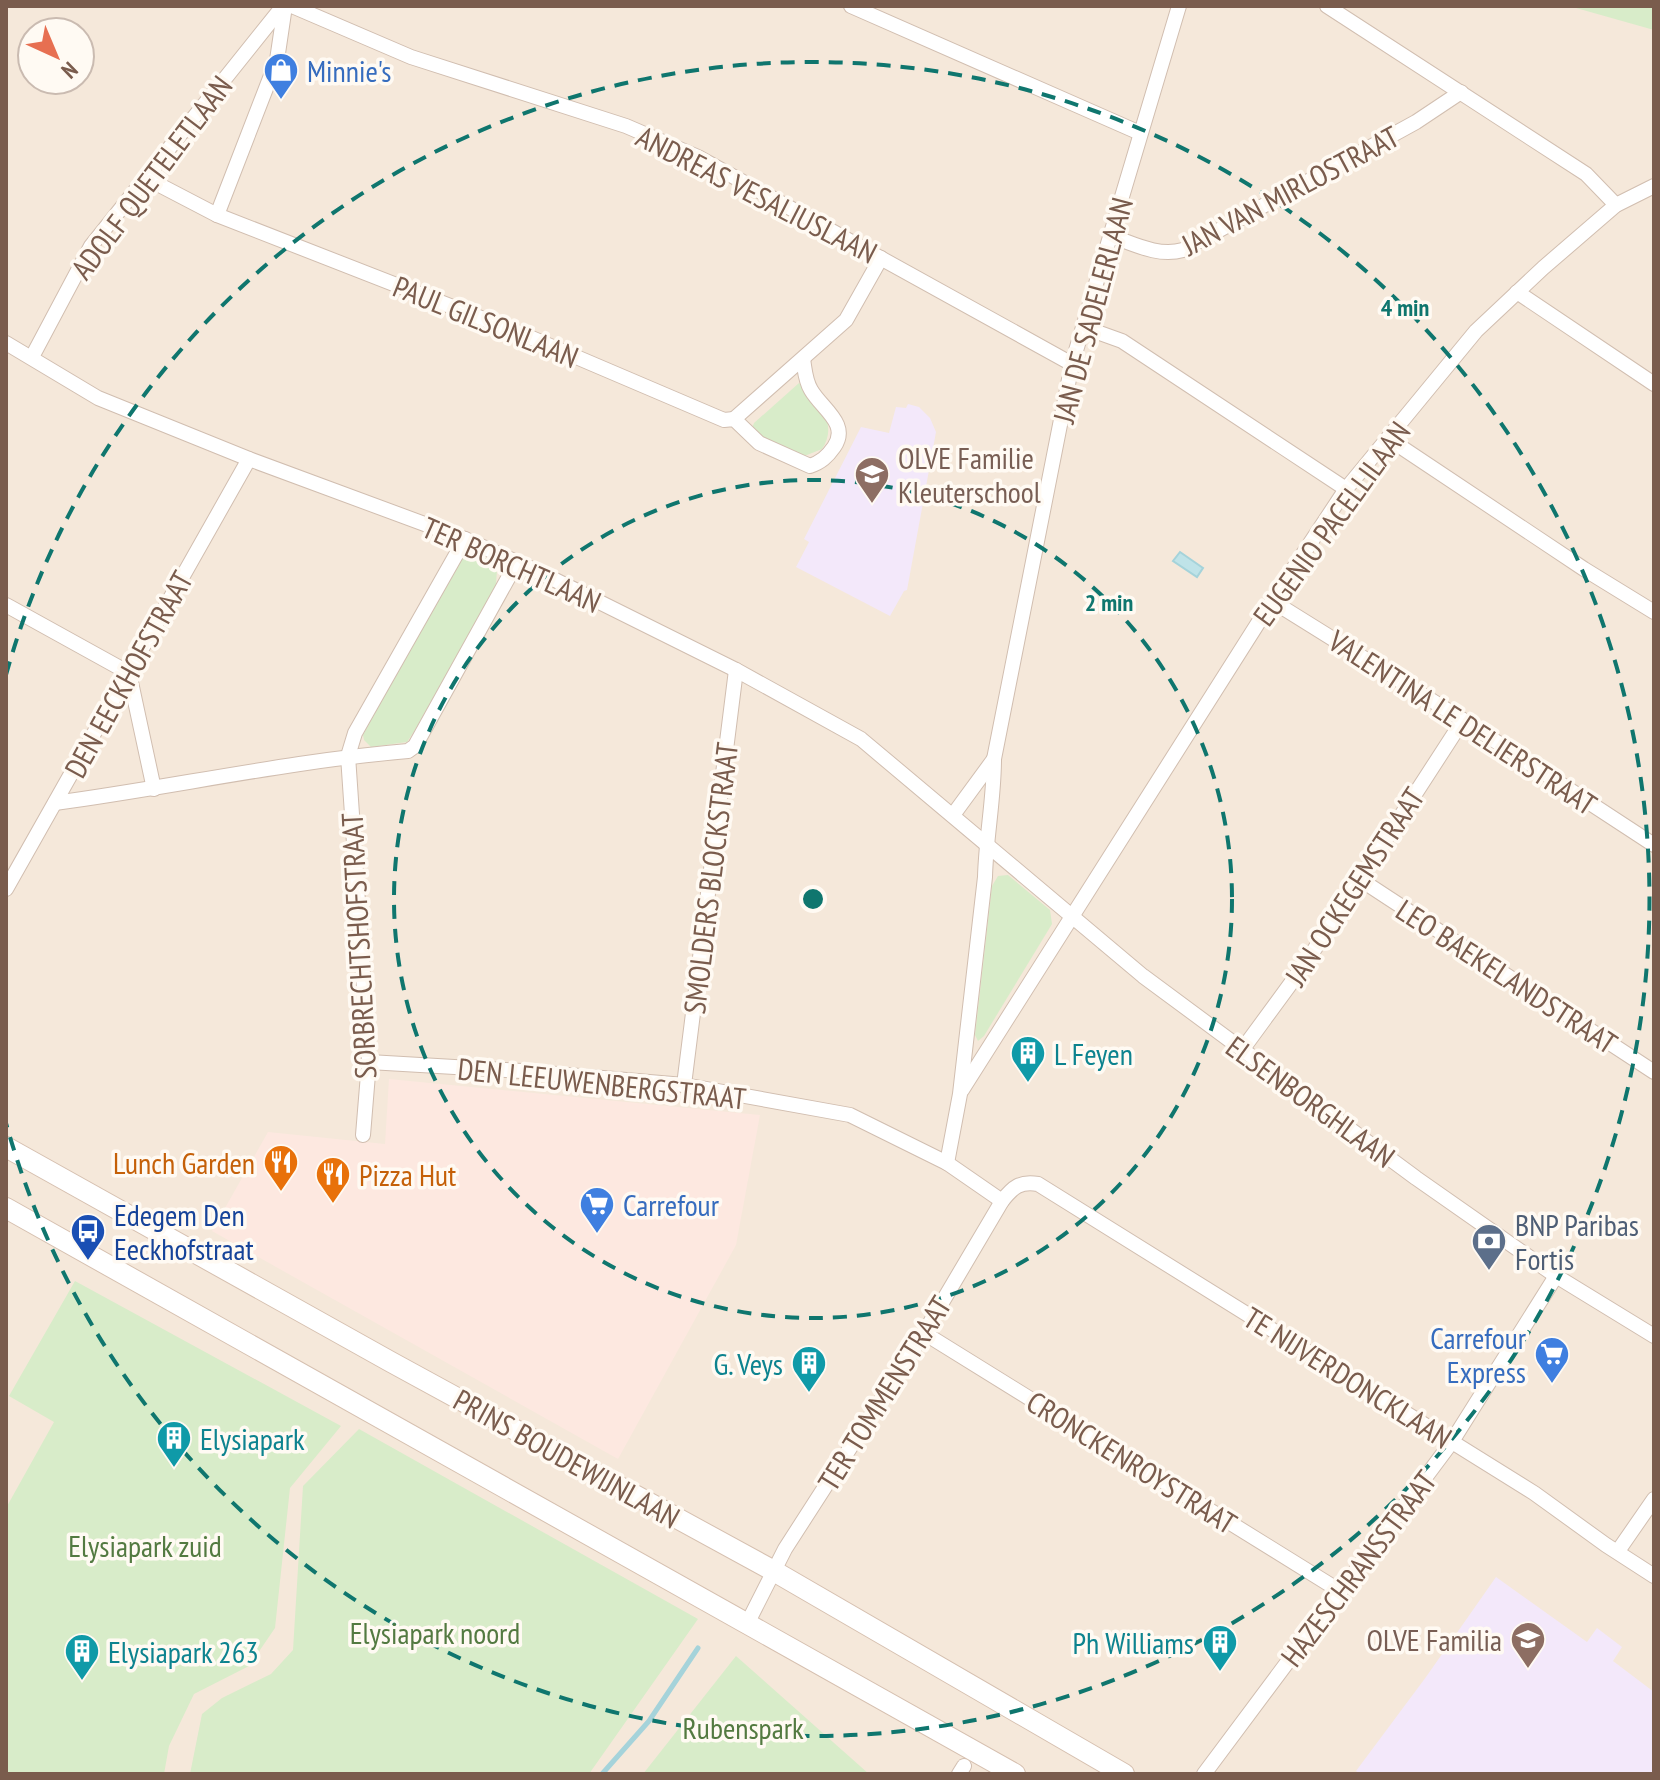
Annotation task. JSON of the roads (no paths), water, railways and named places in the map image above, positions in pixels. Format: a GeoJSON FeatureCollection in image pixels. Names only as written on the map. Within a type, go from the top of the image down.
{"type":"FeatureCollection","features":[{"type":"Feature","properties":{"kind":"main road","name":"PRINS BOUDEWIJNLAAN"},"geometry":{"type":"LineString","coordinates":[[6,1147],[772,1570],[1124,1774]]}},
{"type":"Feature","properties":{"kind":"main road","name":"PRINS BOUDEWIJNLAAN"},"geometry":{"type":"LineString","coordinates":[[6,1208],[1015,1774]]}},
{"type":"Feature","properties":{"kind":"street","name":"ADOLF QUETELETLAAN"},"geometry":{"type":"LineString","coordinates":[[32,357],[91,246],[284,6]]}},
{"type":"Feature","properties":{"kind":"street"},"geometry":{"type":"LineString","coordinates":[[217,215],[277,60],[284,6]]}},
{"type":"Feature","properties":{"kind":"street","name":"ANDREAS VESALIUSLAAN"},"geometry":{"type":"LineString","coordinates":[[292,6],[411,57],[542,97],[640,132],[698,157],[1072,364]]}},
{"type":"Feature","properties":{"kind":"street"},"geometry":{"type":"LineString","coordinates":[[851,6],[1140,133]]}},
{"type":"Feature","properties":{"kind":"street","name":"JAN DE SADELERLAAN"},"geometry":{"type":"LineString","coordinates":[[947,1163],[960,1094],[985,877],[986,843],[995,789],[994,759],[1072,364],[1179,6]]}},
{"type":"Feature","properties":{"kind":"street"},"geometry":{"type":"LineString","coordinates":[[1327,6],[1586,174],[1616,205]]}},
{"type":"Feature","properties":{"kind":"street","name":"JAN VAN MIRLOSTRAAT"},"geometry":{"type":"LineString","coordinates":[[1111,236],[1158,252],[1183,250],[1403,130],[1461,92]]}},
{"type":"Feature","properties":{"kind":"street","name":"PAUL GILSONLAAN"},"geometry":{"type":"LineString","coordinates":[[146,178],[217,215],[527,336],[724,420],[734,419],[759,443],[810,466],[821,462],[840,439],[840,431],[837,421],[807,382],[803,359]]}},
{"type":"Feature","properties":{"kind":"street","name":"EUGENIO PACELLILAAN"},"geometry":{"type":"LineString","coordinates":[[960,1094],[1346,489],[1476,331],[1616,205],[1654,186]]}},
{"type":"Feature","properties":{"kind":"street"},"geometry":{"type":"LineString","coordinates":[[734,419],[846,320],[881,258]]}},
{"type":"Feature","properties":{"kind":"street"},"geometry":{"type":"LineString","coordinates":[[1517,292],[1654,384]]}},
{"type":"Feature","properties":{"kind":"street"},"geometry":{"type":"LineString","coordinates":[[1083,327],[1122,341],[1346,489]]}},
{"type":"Feature","properties":{"kind":"street","name":"TER BORCHTLAAN"},"geometry":{"type":"LineString","coordinates":[[6,343],[98,398],[249,459],[465,539],[736,670],[861,739],[986,843]]}},
{"type":"Feature","properties":{"kind":"street"},"geometry":{"type":"LineString","coordinates":[[1389,439],[1654,612]]}},
{"type":"Feature","properties":{"kind":"street","name":"DEN EECKHOFSTRAAT"},"geometry":{"type":"LineString","coordinates":[[6,889],[12,864],[55,803],[249,459]]}},
{"type":"Feature","properties":{"kind":"street"},"geometry":{"type":"LineString","coordinates":[[348,756],[355,733],[465,539]]}},
{"type":"Feature","properties":{"kind":"street"},"geometry":{"type":"LineString","coordinates":[[55,803],[348,756],[408,751],[415,746],[517,562]]}},
{"type":"Feature","properties":{"kind":"street","name":"VALENTINA LE DELIERSTRAAT"},"geometry":{"type":"LineString","coordinates":[[1272,601],[1463,720],[1654,845]]}},
{"type":"Feature","properties":{"kind":"street"},"geometry":{"type":"LineString","coordinates":[[6,605],[129,673],[154,789]]}},
{"type":"Feature","properties":{"kind":"street","name":"SMOLDERS BLOCKSTRAAT"},"geometry":{"type":"LineString","coordinates":[[684,1085],[736,670]]}},
{"type":"Feature","properties":{"kind":"street","name":"JAN OCKEGEMSTRAAT"},"geometry":{"type":"LineString","coordinates":[[1242,1050],[1305,964],[1463,720]]}},
{"type":"Feature","properties":{"kind":"street","name":"SORBRECHTSHOFSTRAAT"},"geometry":{"type":"LineString","coordinates":[[348,756],[369,1062],[363,1135]]}},
{"type":"Feature","properties":{"kind":"street","name":"JAN DE SADELERLAAN"},"geometry":{"type":"LineString","coordinates":[[953,815],[994,759]]}},
{"type":"Feature","properties":{"kind":"street","name":"ELSENBORGHLAAN"},"geometry":{"type":"LineString","coordinates":[[986,843],[1143,976],[1242,1050],[1556,1276],[1654,1336]]}},
{"type":"Feature","properties":{"kind":"street","name":"LEO BAEKELANDSTRAAT"},"geometry":{"type":"LineString","coordinates":[[1361,880],[1654,1072]]}},
{"type":"Feature","properties":{"kind":"street","name":"DEN LEEUWENBERGSTRAAT"},"geometry":{"type":"LineString","coordinates":[[369,1062],[684,1085],[850,1115],[947,1163],[1002,1201]]}},
{"type":"Feature","properties":{"kind":"street","name":"TE NIJVERDONCKLAAN"},"geometry":{"type":"LineString","coordinates":[[1002,1201],[1013,1187],[1026,1182],[1038,1184],[1534,1493],[1654,1576]]}},
{"type":"Feature","properties":{"kind":"street","name":"TER TOMMENSTRAAT"},"geometry":{"type":"LineString","coordinates":[[747,1624],[772,1570],[924,1333],[1002,1201]]}},
{"type":"Feature","properties":{"kind":"street","name":"HAZESCHRANSSTRAAT"},"geometry":{"type":"LineString","coordinates":[[1204,1774],[1451,1443],[1556,1276]]}},
{"type":"Feature","properties":{"kind":"street","name":"CRONCKENROYSTRAAT"},"geometry":{"type":"LineString","coordinates":[[924,1333],[1340,1591]]}},
{"type":"Feature","properties":{"kind":"street"},"geometry":{"type":"LineString","coordinates":[[1618,1551],[1654,1499]]}},
{"type":"Feature","properties":{"kind":"water"},"geometry":{"type":"Polygon","coordinates":[[[1180,552],[1203,568],[1197,577],[1173,561],[1180,552]]]}},
{"type":"Feature","properties":{"kind":"waterway"},"geometry":{"type":"LineString","coordinates":[[602,1774],[649,1721],[698,1648]]}},
{"type":"Feature","properties":{"kind":"place","name":"Minnie's"},"geometry":{"type":"Point","coordinates":[281,101]}},
{"type":"Feature","properties":{"kind":"place","name":"OLVE Familie Kleuterschool"},"geometry":{"type":"Point","coordinates":[872,505]}},
{"type":"Feature","properties":{"kind":"place","name":"L Feyen"},"geometry":{"type":"Point","coordinates":[1028,1084]}},
{"type":"Feature","properties":{"kind":"place","name":"Lunch Garden"},"geometry":{"type":"Point","coordinates":[281,1193]}},
{"type":"Feature","properties":{"kind":"place","name":"Pizza Hut"},"geometry":{"type":"Point","coordinates":[333,1205]}},
{"type":"Feature","properties":{"kind":"place","name":"Carrefour"},"geometry":{"type":"Point","coordinates":[597,1235]}},
{"type":"Feature","properties":{"kind":"place","name":"Edegem Den Eeckhofstraat"},"geometry":{"type":"Point","coordinates":[88,1262]}},
{"type":"Feature","properties":{"kind":"place","name":"BNP Paribas Fortis"},"geometry":{"type":"Point","coordinates":[1489,1272]}},
{"type":"Feature","properties":{"kind":"place","name":"Carrefour Express"},"geometry":{"type":"Point","coordinates":[1552,1385]}},
{"type":"Feature","properties":{"kind":"place","name":"G. Veys"},"geometry":{"type":"Point","coordinates":[809,1394]}},
{"type":"Feature","properties":{"kind":"place","name":"Elysiapark"},"geometry":{"type":"Point","coordinates":[174,1469]}},
{"type":"Feature","properties":{"kind":"place","name":"OLVE Familia"},"geometry":{"type":"Point","coordinates":[1528,1670]}},
{"type":"Feature","properties":{"kind":"place","name":"Ph Williams"},"geometry":{"type":"Point","coordinates":[1220,1673]}},
{"type":"Feature","properties":{"kind":"place","name":"Elysiapark 263"},"geometry":{"type":"Point","coordinates":[82,1682]}},
{"type":"Feature","properties":{"kind":"park label","name":"Elysiapark zuid"},"geometry":{"type":"Point","coordinates":[145,1545]}},
{"type":"Feature","properties":{"kind":"park label","name":"Elysiapark noord"},"geometry":{"type":"Point","coordinates":[435,1632]}},
{"type":"Feature","properties":{"kind":"park label","name":"Rubenspark"},"geometry":{"type":"Point","coordinates":[743,1727]}}]}
